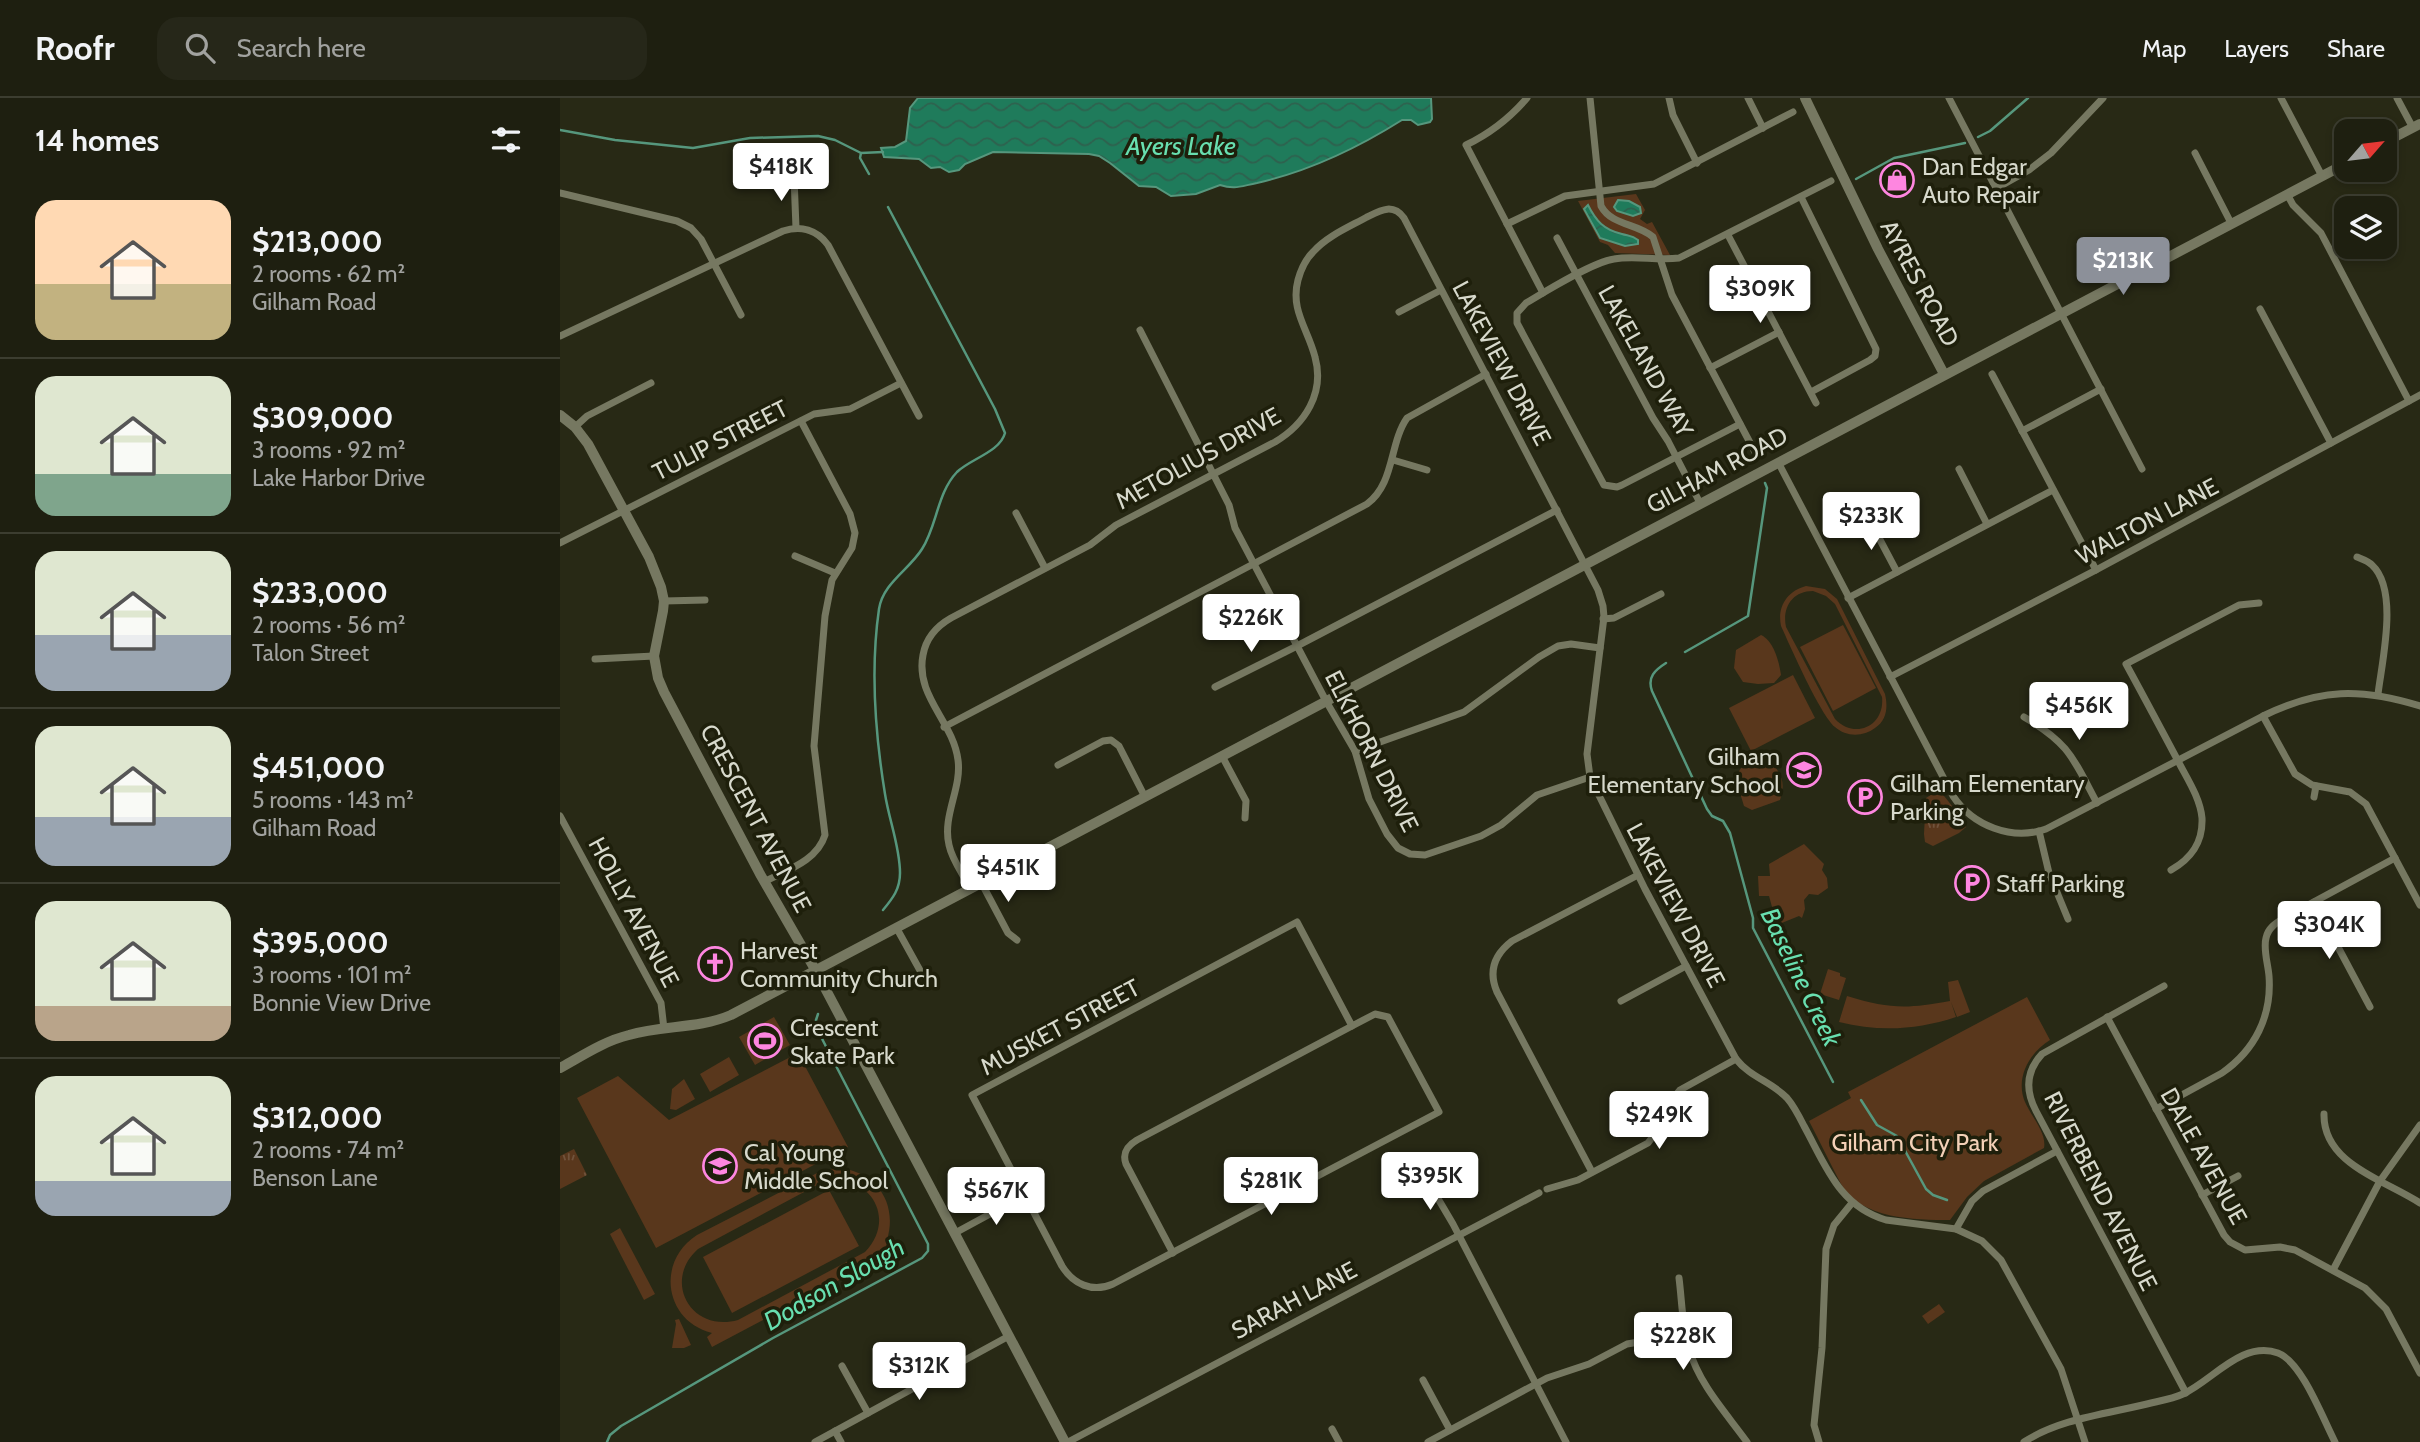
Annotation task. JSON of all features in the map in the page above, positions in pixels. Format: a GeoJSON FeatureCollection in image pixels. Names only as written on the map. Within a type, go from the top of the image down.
{"type":"FeatureCollection","features":[{"type":"Feature","properties":{"kind":"street"},"geometry":{"type":"LineString","coordinates":[[1527,98],[1506,121],[1466,145],[1543,293]]}},
{"type":"Feature","properties":{"kind":"street"},"geometry":{"type":"LineString","coordinates":[[1590,98],[1601,206],[1608,216],[1653,237],[1672,295],[1756,454]]}},
{"type":"Feature","properties":{"kind":"street"},"geometry":{"type":"LineString","coordinates":[[1669,98],[1673,115],[1697,163]]}},
{"type":"Feature","properties":{"kind":"street"},"geometry":{"type":"LineString","coordinates":[[1748,98],[1763,128]]}},
{"type":"Feature","properties":{"kind":"street","name":"AYRES ROAD"},"geometry":{"type":"LineString","coordinates":[[1805,98],[1878,249],[1944,374]]}},
{"type":"Feature","properties":{"kind":"street"},"geometry":{"type":"LineString","coordinates":[[1949,98],[2143,469]]}},
{"type":"Feature","properties":{"kind":"street"},"geometry":{"type":"LineString","coordinates":[[1997,188],[2029,170],[2051,153],[2103,98]]}},
{"type":"Feature","properties":{"kind":"street"},"geometry":{"type":"LineString","coordinates":[[2281,98],[2322,176]]}},
{"type":"Feature","properties":{"kind":"street"},"geometry":{"type":"LineString","coordinates":[[2397,98],[2416,126],[2398,135]]}},
{"type":"Feature","properties":{"kind":"street"},"geometry":{"type":"LineString","coordinates":[[1507,224],[1557,199],[1654,184],[1793,112]]}},
{"type":"Feature","properties":{"kind":"street"},"geometry":{"type":"LineString","coordinates":[[2195,153],[2231,223]]}},
{"type":"Feature","properties":{"kind":"street","name":"GILHAM ROAD"},"geometry":{"type":"LineString","coordinates":[[560,1068],[618,1038],[719,1020],[816,971],[2334,170]]}},
{"type":"Feature","properties":{"kind":"street"},"geometry":{"type":"LineString","coordinates":[[794,177],[796,228]]}},
{"type":"Feature","properties":{"kind":"street"},"geometry":{"type":"LineString","coordinates":[[1740,424],[1617,487],[1605,485],[1517,323],[1517,313],[1521,306],[1543,293],[1614,259],[1679,258],[1831,181]]}},
{"type":"Feature","properties":{"kind":"street"},"geometry":{"type":"LineString","coordinates":[[560,193],[684,223],[696,232],[741,316]]}},
{"type":"Feature","properties":{"kind":"street"},"geometry":{"type":"LineString","coordinates":[[2287,194],[2293,205],[2321,233],[2409,401]]}},
{"type":"Feature","properties":{"kind":"street"},"geometry":{"type":"LineString","coordinates":[[1801,197],[1876,349],[1875,356],[1870,360],[1811,392]]}},
{"type":"Feature","properties":{"kind":"street","name":"METOLIUS DRIVE"},"geometry":{"type":"LineString","coordinates":[[970,888],[948,843],[948,825],[959,762],[955,747],[921,677],[923,650],[930,637],[939,626],[951,618],[1090,545],[1116,525],[1288,434],[1304,418],[1313,400],[1318,377],[1315,357],[1298,315],[1295,297],[1301,270],[1311,254],[1328,239],[1382,209],[1392,209],[1404,218]]}},
{"type":"Feature","properties":{"kind":"street","name":"LAKEVIEW DRIVE"},"geometry":{"type":"LineString","coordinates":[[1404,218],[1601,598],[1603,619],[1587,754],[1590,777],[1638,875],[1736,1059],[1746,1071],[1789,1100],[1838,1186],[1852,1203],[1875,1217],[1956,1229],[1982,1241],[2009,1272],[2062,1369],[2085,1442]]}},
{"type":"Feature","properties":{"kind":"street"},"geometry":{"type":"LineString","coordinates":[[560,336],[783,231],[796,228],[817,234],[828,245],[919,416]]}},
{"type":"Feature","properties":{"kind":"street"},"geometry":{"type":"LineString","coordinates":[[1728,235],[1816,403]]}},
{"type":"Feature","properties":{"kind":"street","name":"LAKELAND WAY"},"geometry":{"type":"LineString","coordinates":[[1558,238],[1700,503]]}},
{"type":"Feature","properties":{"kind":"street"},"geometry":{"type":"LineString","coordinates":[[1399,312],[1441,290]]}},
{"type":"Feature","properties":{"kind":"street"},"geometry":{"type":"LineString","coordinates":[[2260,309],[2331,443]]}},
{"type":"Feature","properties":{"kind":"street","name":"ELKHORN DRIVE"},"geometry":{"type":"LineString","coordinates":[[1140,330],[1229,505],[1235,528],[1355,751],[1365,788],[1381,822],[1392,841],[1409,858],[1435,853],[1488,833],[1537,795],[1590,777]]}},
{"type":"Feature","properties":{"kind":"street"},"geometry":{"type":"LineString","coordinates":[[1710,368],[1779,332]]}},
{"type":"Feature","properties":{"kind":"street"},"geometry":{"type":"LineString","coordinates":[[944,727],[1373,500],[1382,487],[1406,418],[1486,374]]}},
{"type":"Feature","properties":{"kind":"street"},"geometry":{"type":"LineString","coordinates":[[1992,374],[2096,570]]}},
{"type":"Feature","properties":{"kind":"street"},"geometry":{"type":"LineString","coordinates":[[575,427],[583,419],[651,383]]}},
{"type":"Feature","properties":{"kind":"street","name":"TULIP STREET"},"geometry":{"type":"LineString","coordinates":[[560,542],[801,421],[819,413],[849,409],[901,383]]}},
{"type":"Feature","properties":{"kind":"street"},"geometry":{"type":"LineString","coordinates":[[2022,431],[2101,389]]}},
{"type":"Feature","properties":{"kind":"street","name":"WALTON LANE"},"geometry":{"type":"LineString","coordinates":[[1890,677],[2096,570],[2420,395]]}},
{"type":"Feature","properties":{"kind":"street","name":"CRESCENT AVENUE"},"geometry":{"type":"LineString","coordinates":[[560,415],[575,427],[594,453],[657,574],[664,601],[654,656],[664,692],[1067,1442]]}},
{"type":"Feature","properties":{"kind":"street"},"geometry":{"type":"LineString","coordinates":[[765,882],[813,855],[825,835],[814,738],[827,597],[835,573],[852,548],[855,533],[853,524],[801,421]]}},
{"type":"Feature","properties":{"kind":"street"},"geometry":{"type":"LineString","coordinates":[[1392,460],[1427,470]]}},
{"type":"Feature","properties":{"kind":"street"},"geometry":{"type":"LineString","coordinates":[[1778,462],[1959,805],[1974,818],[1995,828],[2020,833],[2039,831],[2295,702],[2326,695],[2358,693],[2378,694],[2420,706]]}},
{"type":"Feature","properties":{"kind":"street"},"geometry":{"type":"LineString","coordinates":[[1959,469],[1987,524]]}},
{"type":"Feature","properties":{"kind":"street"},"geometry":{"type":"LineString","coordinates":[[1848,598],[2053,490]]}},
{"type":"Feature","properties":{"kind":"street"},"geometry":{"type":"LineString","coordinates":[[1215,687],[1557,510]]}},
{"type":"Feature","properties":{"kind":"street"},"geometry":{"type":"LineString","coordinates":[[1016,513],[1045,568]]}},
{"type":"Feature","properties":{"kind":"street"},"geometry":{"type":"LineString","coordinates":[[1869,519],[1897,572]]}},
{"type":"Feature","properties":{"kind":"street"},"geometry":{"type":"LineString","coordinates":[[795,556],[835,573]]}},
{"type":"Feature","properties":{"kind":"street"},"geometry":{"type":"LineString","coordinates":[[2357,556],[2373,565],[2386,595],[2387,611],[2378,694]]}},
{"type":"Feature","properties":{"kind":"street"},"geometry":{"type":"LineString","coordinates":[[1603,619],[1614,618],[1661,594]]}},
{"type":"Feature","properties":{"kind":"street"},"geometry":{"type":"LineString","coordinates":[[664,601],[705,600]]}},
{"type":"Feature","properties":{"kind":"street"},"geometry":{"type":"LineString","coordinates":[[2171,870],[2183,863],[2195,850],[2202,825],[2199,803],[2126,664],[2239,605],[2259,603]]}},
{"type":"Feature","properties":{"kind":"street"},"geometry":{"type":"LineString","coordinates":[[1355,751],[1464,712],[1558,646],[1571,644],[1600,648]]}},
{"type":"Feature","properties":{"kind":"street"},"geometry":{"type":"LineString","coordinates":[[595,659],[654,656]]}},
{"type":"Feature","properties":{"kind":"street"},"geometry":{"type":"LineString","coordinates":[[2263,716],[2290,768],[2316,786],[2344,790],[2361,799],[2369,808],[2420,905]]}},
{"type":"Feature","properties":{"kind":"street"},"geometry":{"type":"LineString","coordinates":[[2024,717],[2046,729],[2063,744],[2097,803]]}},
{"type":"Feature","properties":{"kind":"street"},"geometry":{"type":"LineString","coordinates":[[1058,765],[1102,741],[1111,740],[1119,746],[1145,797]]}},
{"type":"Feature","properties":{"kind":"street"},"geometry":{"type":"LineString","coordinates":[[1222,756],[1246,801],[1245,818]]}},
{"type":"Feature","properties":{"kind":"street"},"geometry":{"type":"LineString","coordinates":[[2314,797],[2316,786]]}},
{"type":"Feature","properties":{"kind":"street","name":"HOLLY AVENUE"},"geometry":{"type":"LineString","coordinates":[[560,816],[661,1003],[664,1029]]}},
{"type":"Feature","properties":{"kind":"street"},"geometry":{"type":"LineString","coordinates":[[2039,831],[2049,873],[2068,919]]}},
{"type":"Feature","properties":{"kind":"street"},"geometry":{"type":"LineString","coordinates":[[2156,1110],[2238,1061],[2260,1032],[2268,1007],[2269,982],[2265,945],[2268,932],[2277,922],[2395,858]]}},
{"type":"Feature","properties":{"kind":"street"},"geometry":{"type":"LineString","coordinates":[[1592,1172],[1497,992],[1493,965],[1497,956],[1512,941],[1638,875]]}},
{"type":"Feature","properties":{"kind":"street"},"geometry":{"type":"LineString","coordinates":[[981,882],[1006,930],[1017,940]]}},
{"type":"Feature","properties":{"kind":"street"},"geometry":{"type":"LineString","coordinates":[[2314,902],[2370,1007]]}},
{"type":"Feature","properties":{"kind":"street","name":"MUSKET STREET"},"geometry":{"type":"LineString","coordinates":[[1173,1253],[1113,1284],[1093,1287],[1080,1284],[1069,1277],[972,1095],[1297,922],[1352,1026]]}},
{"type":"Feature","properties":{"kind":"street"},"geometry":{"type":"LineString","coordinates":[[896,927],[922,974],[934,984]]}},
{"type":"Feature","properties":{"kind":"street"},"geometry":{"type":"LineString","coordinates":[[1621,1001],[1686,966]]}},
{"type":"Feature","properties":{"kind":"street","name":"RIVERBEND AVENUE"},"geometry":{"type":"LineString","coordinates":[[2164,986],[2048,1050],[2038,1058],[2031,1071],[2029,1094],[2186,1393]]}},
{"type":"Feature","properties":{"kind":"street"},"geometry":{"type":"LineString","coordinates":[[1375,1014],[1388,1017],[1439,1112],[1173,1253],[1126,1164],[1125,1144],[1352,1026],[1375,1014]]}},
{"type":"Feature","properties":{"kind":"street","name":"DALE AVENUE"},"geometry":{"type":"LineString","coordinates":[[2107,1017],[2224,1236],[2237,1247],[2254,1251],[2288,1248],[2365,1288],[2391,1317],[2420,1373]]}},
{"type":"Feature","properties":{"kind":"street"},"geometry":{"type":"LineString","coordinates":[[1547,1189],[1572,1182],[1647,1143],[1657,1131],[1671,1101],[1680,1090],[1736,1059]]}},
{"type":"Feature","properties":{"kind":"street"},"geometry":{"type":"LineString","coordinates":[[2324,1114],[2325,1133],[2336,1149],[2350,1162],[2420,1203]]}},
{"type":"Feature","properties":{"kind":"street"},"geometry":{"type":"LineString","coordinates":[[2333,1270],[2380,1181],[2420,1125]]}},
{"type":"Feature","properties":{"kind":"street"},"geometry":{"type":"LineString","coordinates":[[1956,1229],[1972,1201],[1983,1191],[2057,1150]]}},
{"type":"Feature","properties":{"kind":"street"},"geometry":{"type":"LineString","coordinates":[[2202,1195],[2238,1176]]}},
{"type":"Feature","properties":{"kind":"street"},"geometry":{"type":"LineString","coordinates":[[1430,1185],[1459,1235],[1566,1442]]}},
{"type":"Feature","properties":{"kind":"street","name":"SARAH LANE"},"geometry":{"type":"LineString","coordinates":[[1067,1442],[1539,1193]]}},
{"type":"Feature","properties":{"kind":"street"},"geometry":{"type":"LineString","coordinates":[[954,1233],[1025,1195]]}},
{"type":"Feature","properties":{"kind":"street"},"geometry":{"type":"LineString","coordinates":[[1817,1441],[1814,1425],[1822,1342],[1826,1249],[1834,1225],[1852,1203]]}},
{"type":"Feature","properties":{"kind":"street"},"geometry":{"type":"LineString","coordinates":[[1679,1278],[1689,1351],[1703,1381],[1747,1442]]}},
{"type":"Feature","properties":{"kind":"street"},"geometry":{"type":"LineString","coordinates":[[1427,1442],[1536,1384],[1589,1364],[1627,1343],[1686,1334]]}},
{"type":"Feature","properties":{"kind":"street"},"geometry":{"type":"LineString","coordinates":[[815,1442],[1009,1336]]}},
{"type":"Feature","properties":{"kind":"street"},"geometry":{"type":"LineString","coordinates":[[2024,1442],[2045,1431],[2079,1420],[2174,1398],[2203,1383],[2216,1371],[2260,1350],[2277,1353],[2294,1365],[2335,1442]]}},
{"type":"Feature","properties":{"kind":"street"},"geometry":{"type":"LineString","coordinates":[[842,1366],[868,1413]]}},
{"type":"Feature","properties":{"kind":"street"},"geometry":{"type":"LineString","coordinates":[[1423,1380],[1450,1430]]}},
{"type":"Feature","properties":{"kind":"street"},"geometry":{"type":"LineString","coordinates":[[1332,1429],[1339,1442]]}},
{"type":"Feature","properties":{"kind":"street"},"geometry":{"type":"LineString","coordinates":[[835,1431],[841,1442]]}},
{"type":"Feature","properties":{"kind":"green space"},"geometry":{"type":"Polygon","coordinates":[[[1636,194],[1645,210],[1640,219],[1647,224],[1652,222],[1670,255],[1615,253],[1608,245],[1600,242],[1578,201],[1636,194]]]}},
{"type":"Feature","properties":{"kind":"green space"},"geometry":{"type":"Polygon","coordinates":[[[1806,586],[1825,589],[1837,599],[1885,694],[1884,717],[1879,725],[1870,731],[1849,734],[1835,727],[1806,680],[1780,619],[1785,601],[1799,588],[1806,586]],[[1813,591],[1794,597],[1787,607],[1786,627],[1835,719],[1851,728],[1867,727],[1879,716],[1882,697],[1835,604],[1826,596],[1813,591]]]}},
{"type":"Feature","properties":{"kind":"green space"},"geometry":{"type":"Polygon","coordinates":[[[1843,625],[1876,688],[1833,711],[1800,647],[1843,625]]]}},
{"type":"Feature","properties":{"kind":"green space"},"geometry":{"type":"Polygon","coordinates":[[[1761,635],[1773,647],[1781,675],[1774,683],[1743,682],[1734,668],[1736,650],[1761,635]]]}},
{"type":"Feature","properties":{"kind":"green space"},"geometry":{"type":"Polygon","coordinates":[[[1793,675],[1815,718],[1751,751],[1729,708],[1793,675]]]}},
{"type":"Feature","properties":{"kind":"green space"},"geometry":{"type":"Polygon","coordinates":[[[1750,761],[1772,763],[1776,768],[1782,780],[1780,800],[1752,810],[1744,806],[1738,775],[1750,761]]]}},
{"type":"Feature","properties":{"kind":"green space"},"geometry":{"type":"Polygon","coordinates":[[[1934,793],[1944,796],[1966,827],[1933,846],[1925,842],[1924,834],[1926,798],[1934,793]]]}},
{"type":"Feature","properties":{"kind":"green space"},"geometry":{"type":"Polygon","coordinates":[[[1804,844],[1824,864],[1822,870],[1827,878],[1828,888],[1818,895],[1809,894],[1804,900],[1802,918],[1799,916],[1777,925],[1769,896],[1759,896],[1758,876],[1770,876],[1769,864],[1804,844]]]}},
{"type":"Feature","properties":{"kind":"green space"},"geometry":{"type":"Polygon","coordinates":[[[1828,969],[1846,978],[1839,1000],[1820,994],[1828,969]]]}},
{"type":"Feature","properties":{"kind":"green space"},"geometry":{"type":"Polygon","coordinates":[[[1958,980],[1970,1012],[1957,1017],[1951,1002],[1956,1017],[1927,1025],[1883,1028],[1839,1022],[1847,996],[1887,1005],[1935,1004],[1950,1001],[1948,982],[1958,980]]]}},
{"type":"Feature","properties":{"kind":"green space","name":"Gilham City Park"},"geometry":{"type":"Polygon","coordinates":[[[2027,997],[2050,1040],[2030,1059],[2022,1084],[2025,1102],[2043,1136],[2044,1148],[1984,1181],[1967,1197],[1950,1220],[1890,1215],[1875,1211],[1850,1196],[1841,1184],[1809,1121],[1851,1098],[1848,1092],[2027,997]]]}},
{"type":"Feature","properties":{"kind":"green space","name":"Crescent Skate Park"},"geometry":{"type":"Polygon","coordinates":[[[774,1017],[790,1045],[755,1065],[739,1037],[774,1017]]]}},
{"type":"Feature","properties":{"kind":"green space"},"geometry":{"type":"Polygon","coordinates":[[[798,1053],[848,1147],[656,1248],[577,1098],[618,1076],[669,1120],[798,1053]]]}},
{"type":"Feature","properties":{"kind":"green space"},"geometry":{"type":"Polygon","coordinates":[[[729,1057],[739,1075],[710,1092],[700,1074],[729,1057]]]}},
{"type":"Feature","properties":{"kind":"green space"},"geometry":{"type":"Polygon","coordinates":[[[684,1079],[695,1099],[676,1110],[670,1109],[672,1089],[684,1079]]]}},
{"type":"Feature","properties":{"kind":"green space"},"geometry":{"type":"Polygon","coordinates":[[[574,1149],[587,1175],[560,1189],[560,1156],[574,1149]]]}},
{"type":"Feature","properties":{"kind":"green space"},"geometry":{"type":"Polygon","coordinates":[[[838,1168],[852,1170],[874,1183],[887,1202],[890,1227],[887,1240],[892,1238],[898,1249],[712,1347],[707,1337],[712,1333],[696,1326],[675,1304],[671,1274],[675,1260],[684,1246],[697,1235],[817,1173],[838,1168]],[[838,1179],[819,1184],[698,1249],[687,1262],[682,1275],[682,1289],[695,1312],[707,1319],[721,1322],[738,1320],[865,1252],[878,1229],[877,1206],[863,1188],[838,1179]]]}},
{"type":"Feature","properties":{"kind":"green space"},"geometry":{"type":"Polygon","coordinates":[[[829,1190],[859,1246],[732,1313],[703,1257],[829,1190]]]}},
{"type":"Feature","properties":{"kind":"green space"},"geometry":{"type":"Polygon","coordinates":[[[620,1228],[655,1294],[644,1300],[610,1234],[620,1228]]]}},
{"type":"Feature","properties":{"kind":"green space"},"geometry":{"type":"Polygon","coordinates":[[[1939,1304],[1945,1312],[1928,1324],[1922,1316],[1939,1304]]]}},
{"type":"Feature","properties":{"kind":"green space"},"geometry":{"type":"Polygon","coordinates":[[[679,1319],[691,1345],[672,1348],[675,1320],[679,1319]]]}},
{"type":"Feature","properties":{"kind":"water","name":"Ayers Lake"},"geometry":{"type":"Polygon","coordinates":[[[918,98],[1431,98],[1432,119],[1418,125],[1411,120],[1402,120],[1332,158],[1277,178],[1238,187],[1220,185],[1196,194],[1171,196],[1156,187],[1139,186],[1110,163],[1099,156],[1089,154],[993,152],[965,164],[959,170],[949,172],[940,167],[931,168],[919,159],[884,157],[881,148],[895,147],[906,141],[910,108],[918,98]]]}},
{"type":"Feature","properties":{"kind":"water"},"geometry":{"type":"Polygon","coordinates":[[[1618,200],[1629,201],[1640,207],[1641,213],[1633,216],[1617,211],[1614,207],[1618,200]]]}},
{"type":"Feature","properties":{"kind":"water"},"geometry":{"type":"Polygon","coordinates":[[[1588,205],[1605,227],[1634,237],[1638,244],[1625,246],[1600,238],[1584,209],[1588,205]]]}},
{"type":"Feature","properties":{"kind":"waterway","name":"Baseline Creek"},"geometry":{"type":"LineString","coordinates":[[1978,137],[1990,131],[2028,98]]}},
{"type":"Feature","properties":{"kind":"waterway"},"geometry":{"type":"LineString","coordinates":[[560,130],[615,140],[693,148],[750,138],[818,136],[835,140],[861,153]]}},
{"type":"Feature","properties":{"kind":"waterway","name":"Baseline Creek"},"geometry":{"type":"LineString","coordinates":[[1856,179],[1894,158],[1965,143]]}},
{"type":"Feature","properties":{"kind":"waterway","name":"Dodson Slough"},"geometry":{"type":"LineString","coordinates":[[869,174],[860,158],[861,153],[883,152]]}},
{"type":"Feature","properties":{"kind":"waterway"},"geometry":{"type":"LineString","coordinates":[[883,910],[895,893],[900,873],[885,794],[876,725],[874,679],[876,632],[881,600],[891,584],[922,549],[950,480],[963,467],[997,445],[1005,433],[995,409],[888,207]]}},
{"type":"Feature","properties":{"kind":"waterway","name":"Baseline Creek"},"geometry":{"type":"LineString","coordinates":[[1685,652],[1748,616],[1767,488],[1765,483]]}},
{"type":"Feature","properties":{"kind":"waterway","name":"Baseline Creek"},"geometry":{"type":"LineString","coordinates":[[1666,663],[1653,674],[1652,691],[1707,809],[1712,816],[1723,821],[1730,833],[1753,918],[1753,928],[1833,1082]]}},
{"type":"Feature","properties":{"kind":"waterway","name":"Dodson Slough"},"geometry":{"type":"LineString","coordinates":[[607,1442],[610,1435],[621,1426],[773,1338],[922,1258],[928,1251],[928,1244],[818,1031],[818,1014]]}},
{"type":"Feature","properties":{"kind":"waterway"},"geometry":{"type":"LineString","coordinates":[[1861,1100],[1877,1125],[1897,1136],[1926,1189],[1947,1200]]}},
{"type":"Feature","properties":{"kind":"place","name":"Dan Edgar Auto Repair"},"geometry":{"type":"Point","coordinates":[1897,180]}},
{"type":"Feature","properties":{"kind":"place","name":"Gilham Elementary School"},"geometry":{"type":"Point","coordinates":[1804,770]}},
{"type":"Feature","properties":{"kind":"place","name":"Gilham Elementary Parking"},"geometry":{"type":"Point","coordinates":[1865,797]}},
{"type":"Feature","properties":{"kind":"place","name":"Staff Parking"},"geometry":{"type":"Point","coordinates":[1972,883]}},
{"type":"Feature","properties":{"kind":"place","name":"Harvest Community Church"},"geometry":{"type":"Point","coordinates":[715,964]}},
{"type":"Feature","properties":{"kind":"place","name":"Crescent Skate Park"},"geometry":{"type":"Point","coordinates":[765,1041]}},
{"type":"Feature","properties":{"kind":"place","name":"Cal Young Middle School"},"geometry":{"type":"Point","coordinates":[720,1166]}}]}
